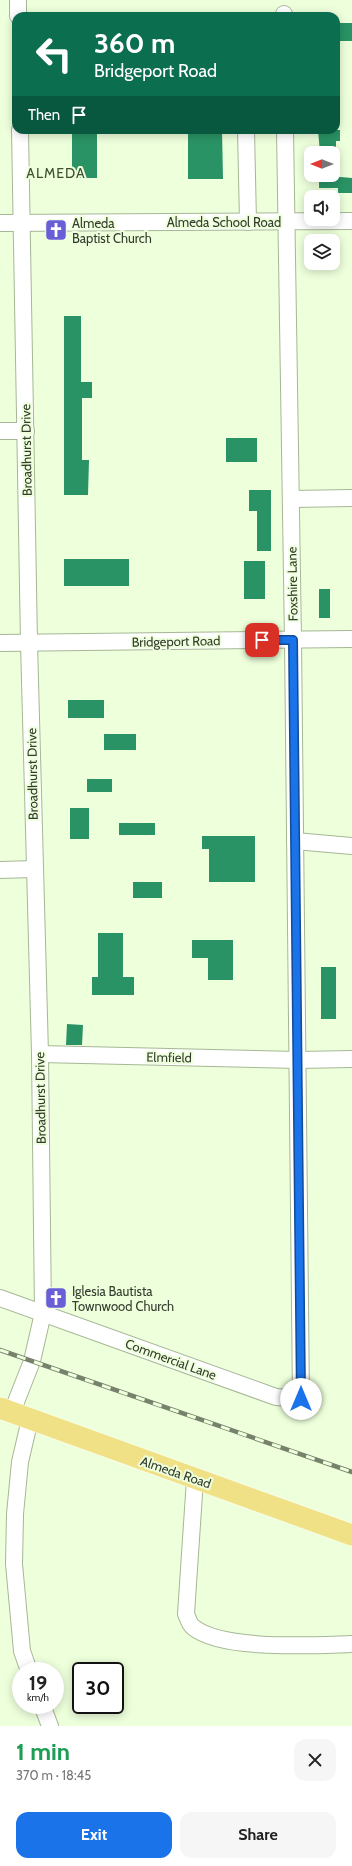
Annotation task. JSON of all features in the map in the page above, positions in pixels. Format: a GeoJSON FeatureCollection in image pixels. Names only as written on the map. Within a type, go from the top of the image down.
{"type":"FeatureCollection","features":[{"type":"Feature","properties":{"kind":"main road","name":"Almeda Road"},"geometry":{"type":"LineString","coordinates":[[14,1413],[352,1535]]}},
{"type":"Feature","properties":{"kind":"street"},"geometry":{"type":"LineString","coordinates":[[18,0],[18,12]]}},
{"type":"Feature","properties":{"kind":"street","name":"Broadhurst Drive"},"geometry":{"type":"LineString","coordinates":[[20,134],[29,643],[40,1054],[44,1313],[32,1361],[14,1413],[20,1462],[15,1514],[14,1564],[22,1651],[26,1662]]}},
{"type":"Feature","properties":{"kind":"street"},"geometry":{"type":"LineString","coordinates":[[246,134],[248,222]]}},
{"type":"Feature","properties":{"kind":"street","name":"Foxshire Lane"},"geometry":{"type":"LineString","coordinates":[[285,134],[293,640],[301,1399]]}},
{"type":"Feature","properties":{"kind":"street","name":"Almeda School Road"},"geometry":{"type":"LineString","coordinates":[[0,223],[352,221]]}},
{"type":"Feature","properties":{"kind":"street"},"geometry":{"type":"LineString","coordinates":[[0,431],[26,431]]}},
{"type":"Feature","properties":{"kind":"street"},"geometry":{"type":"LineString","coordinates":[[291,499],[352,498]]}},
{"type":"Feature","properties":{"kind":"street","name":"Bridgeport Road"},"geometry":{"type":"LineString","coordinates":[[0,643],[352,639]]}},
{"type":"Feature","properties":{"kind":"street"},"geometry":{"type":"LineString","coordinates":[[295,841],[352,846]]}},
{"type":"Feature","properties":{"kind":"street"},"geometry":{"type":"LineString","coordinates":[[0,870],[34,869]]}},
{"type":"Feature","properties":{"kind":"street","name":"Elmfield"},"geometry":{"type":"LineString","coordinates":[[40,1054],[298,1060],[352,1059]]}},
{"type":"Feature","properties":{"kind":"street","name":"Commercial Lane"},"geometry":{"type":"LineString","coordinates":[[0,1298],[276,1397],[301,1399]]}},
{"type":"Feature","properties":{"kind":"street"},"geometry":{"type":"LineString","coordinates":[[195,1479],[186,1614],[191,1626],[199,1632],[236,1642],[282,1646],[352,1644]]}},
{"type":"Feature","properties":{"kind":"street"},"geometry":{"type":"LineString","coordinates":[[45,1714],[50,1726]]}},
{"type":"Feature","properties":{"kind":"building"},"geometry":{"type":"Polygon","coordinates":[[[340,23],[352,23],[352,41],[340,41],[340,23]]]}},
{"type":"Feature","properties":{"kind":"building"},"geometry":{"type":"Polygon","coordinates":[[[72,134],[97,134],[97,178],[72,178],[72,134]]]}},
{"type":"Feature","properties":{"kind":"building"},"geometry":{"type":"Polygon","coordinates":[[[188,134],[222,134],[223,179],[188,179],[188,134]]]}},
{"type":"Feature","properties":{"kind":"building"},"geometry":{"type":"Polygon","coordinates":[[[318,134],[340,134],[340,141],[336,141],[336,146],[319,146],[318,134]]]}},
{"type":"Feature","properties":{"kind":"building"},"geometry":{"type":"Polygon","coordinates":[[[340,177],[352,178],[352,193],[340,193],[338,188],[319,188],[319,182],[340,182],[340,177]]]}},
{"type":"Feature","properties":{"kind":"building"},"geometry":{"type":"Polygon","coordinates":[[[64,316],[81,316],[81,382],[92,382],[92,398],[82,398],[82,460],[89,460],[88,495],[64,495],[64,316]]]}},
{"type":"Feature","properties":{"kind":"building"},"geometry":{"type":"Polygon","coordinates":[[[226,438],[257,438],[257,462],[226,462],[226,438]]]}},
{"type":"Feature","properties":{"kind":"building"},"geometry":{"type":"Polygon","coordinates":[[[249,490],[271,490],[271,551],[257,551],[257,511],[249,511],[249,490]]]}},
{"type":"Feature","properties":{"kind":"building"},"geometry":{"type":"Polygon","coordinates":[[[64,559],[129,559],[129,586],[64,586],[64,559]]]}},
{"type":"Feature","properties":{"kind":"building"},"geometry":{"type":"Polygon","coordinates":[[[244,561],[265,561],[265,599],[244,599],[244,561]]]}},
{"type":"Feature","properties":{"kind":"building"},"geometry":{"type":"Polygon","coordinates":[[[319,589],[330,589],[330,618],[319,618],[319,589]]]}},
{"type":"Feature","properties":{"kind":"building"},"geometry":{"type":"Polygon","coordinates":[[[68,700],[104,700],[104,718],[68,718],[68,700]]]}},
{"type":"Feature","properties":{"kind":"building"},"geometry":{"type":"Polygon","coordinates":[[[104,734],[136,734],[136,750],[104,750],[104,734]]]}},
{"type":"Feature","properties":{"kind":"building"},"geometry":{"type":"Polygon","coordinates":[[[87,779],[112,779],[112,792],[87,792],[87,779]]]}},
{"type":"Feature","properties":{"kind":"building"},"geometry":{"type":"Polygon","coordinates":[[[70,808],[89,808],[89,839],[70,839],[70,808]]]}},
{"type":"Feature","properties":{"kind":"building"},"geometry":{"type":"Polygon","coordinates":[[[119,823],[155,823],[155,835],[119,835],[119,823]]]}},
{"type":"Feature","properties":{"kind":"building"},"geometry":{"type":"Polygon","coordinates":[[[202,836],[255,836],[255,882],[209,882],[209,849],[202,849],[202,836]]]}},
{"type":"Feature","properties":{"kind":"building"},"geometry":{"type":"Polygon","coordinates":[[[133,882],[162,882],[162,898],[133,898],[133,882]]]}},
{"type":"Feature","properties":{"kind":"building"},"geometry":{"type":"Polygon","coordinates":[[[98,933],[123,933],[123,977],[134,977],[134,995],[92,995],[92,977],[98,977],[98,933]]]}},
{"type":"Feature","properties":{"kind":"building"},"geometry":{"type":"Polygon","coordinates":[[[192,940],[233,940],[233,980],[208,980],[208,958],[192,958],[192,940]]]}},
{"type":"Feature","properties":{"kind":"building"},"geometry":{"type":"Polygon","coordinates":[[[321,967],[336,967],[336,1019],[321,1019],[321,967]]]}},
{"type":"Feature","properties":{"kind":"building"},"geometry":{"type":"Polygon","coordinates":[[[67,1024],[83,1025],[82,1045],[66,1045],[67,1024]]]}},
{"type":"Feature","properties":{"kind":"railway"},"geometry":{"type":"LineString","coordinates":[[0,1350],[352,1472]]}},
{"type":"Feature","properties":{"kind":"place","name":"Almeda Baptist Church"},"geometry":{"type":"Point","coordinates":[56,230]}},
{"type":"Feature","properties":{"kind":"place","name":"Iglesia Bautista Townwood Church"},"geometry":{"type":"Point","coordinates":[56,1298]}},
{"type":"Feature","properties":{"kind":"district","name":"ALMEDA"},"geometry":{"type":"Point","coordinates":[56,173]}},
{"type":"Feature","properties":{"kind":"route"},"geometry":{"type":"LineString","coordinates":[[262,640],[293,640],[301,1399]]}}]}
